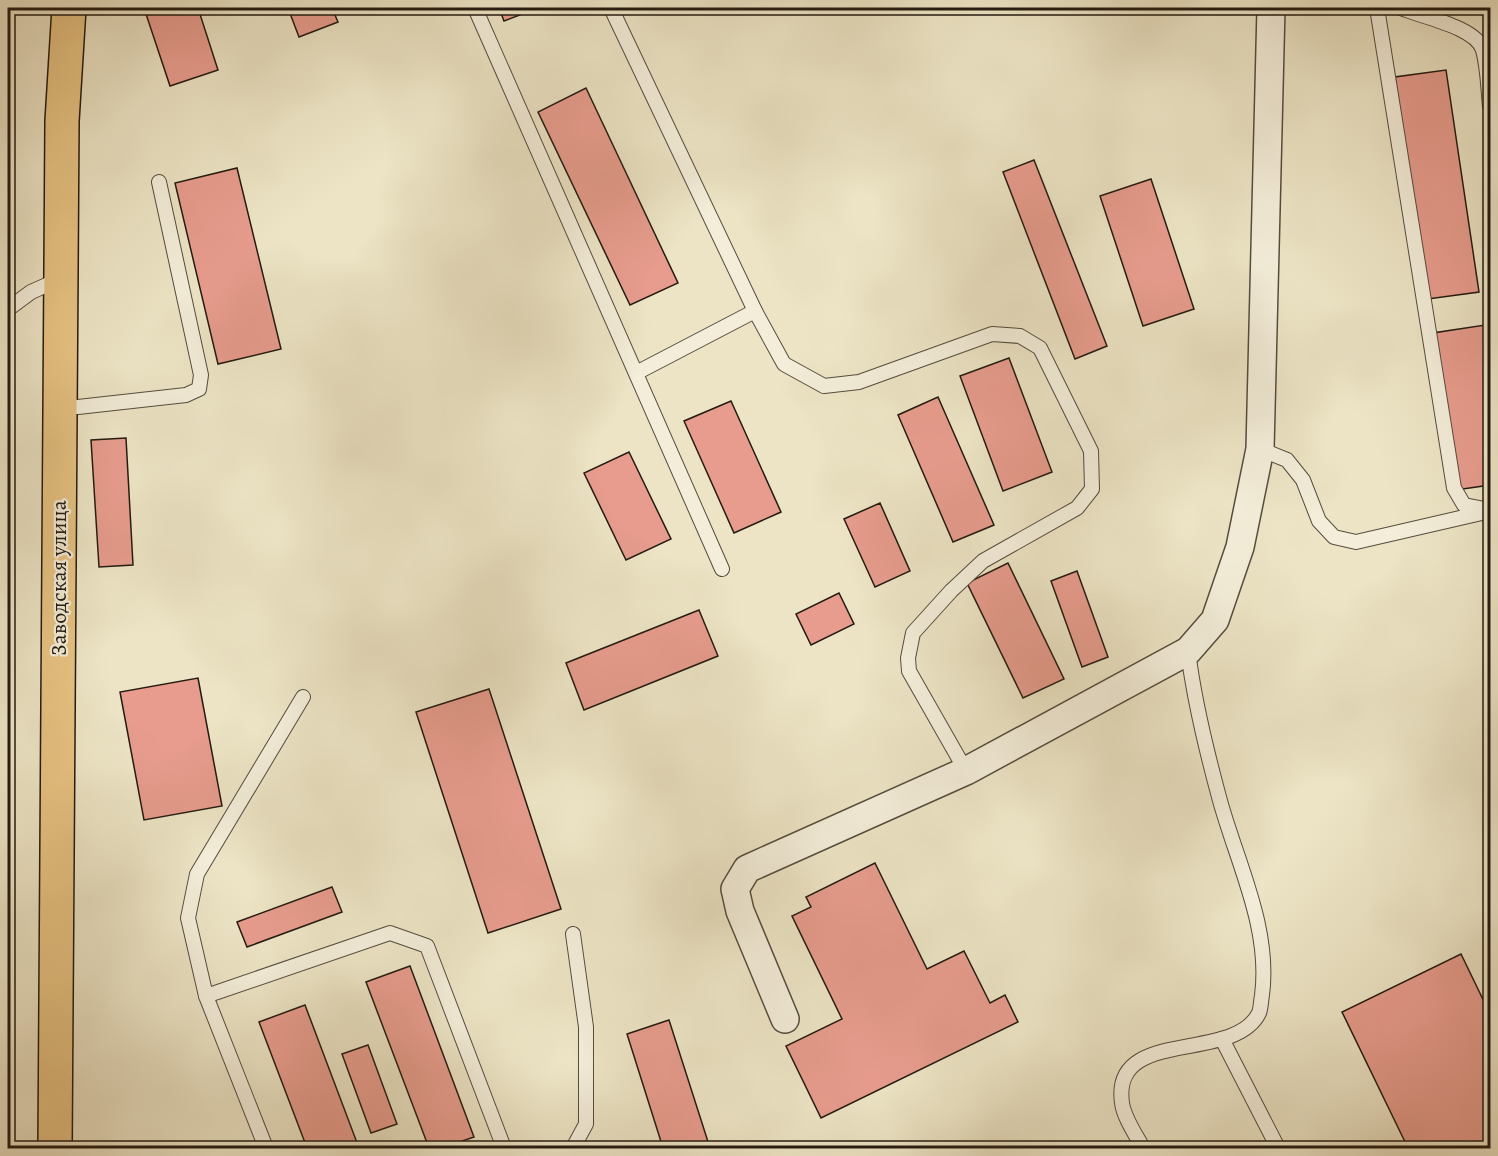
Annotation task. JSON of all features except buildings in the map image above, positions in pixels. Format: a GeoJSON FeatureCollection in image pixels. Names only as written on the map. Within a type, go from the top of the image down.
{"type":"FeatureCollection","features":[{"type":"Feature","properties":{"kind":"main road","name":"Заводская улица"},"geometry":{"type":"LineString","coordinates":[[55,1149],[62,121],[69,8]]}},
{"type":"Feature","properties":{"kind":"street"},"geometry":{"type":"LineString","coordinates":[[784,1019],[740,911],[735,889],[747,869],[966,771],[1188,651],[1215,620],[1240,548],[1260,449],[1271,8]]}},
{"type":"Feature","properties":{"kind":"lane"},"geometry":{"type":"LineString","coordinates":[[475,8],[638,372],[722,569]]}},
{"type":"Feature","properties":{"kind":"lane"},"geometry":{"type":"LineString","coordinates":[[611,8],[755,311],[784,364],[824,386],[859,382],[992,334],[1020,336],[1040,348],[1091,451],[1092,489],[1077,508],[983,561],[951,591],[914,633],[908,651],[909,671],[966,771]]}},
{"type":"Feature","properties":{"kind":"lane"},"geometry":{"type":"LineString","coordinates":[[1377,8],[1454,488],[1464,505],[1491,511]]}},
{"type":"Feature","properties":{"kind":"lane"},"geometry":{"type":"LineString","coordinates":[[1401,8],[1450,25],[1477,39],[1482,49],[1491,106]]}},
{"type":"Feature","properties":{"kind":"lane"},"geometry":{"type":"LineString","coordinates":[[60,406],[78,407],[186,395],[199,389],[201,375],[159,182]]}},
{"type":"Feature","properties":{"kind":"lane"},"geometry":{"type":"LineString","coordinates":[[8,309],[31,292],[61,279]]}},
{"type":"Feature","properties":{"kind":"lane"},"geometry":{"type":"LineString","coordinates":[[638,372],[755,311]]}},
{"type":"Feature","properties":{"kind":"lane"},"geometry":{"type":"LineString","coordinates":[[1260,449],[1287,460],[1303,480],[1319,521],[1334,537],[1356,542],[1491,511]]}},
{"type":"Feature","properties":{"kind":"lane"},"geometry":{"type":"LineString","coordinates":[[1143,1149],[1122,1105],[1122,1083],[1130,1070],[1149,1054],[1222,1039],[1242,1031],[1259,1013],[1264,977],[1255,913],[1219,798],[1193,690],[1188,651]]}},
{"type":"Feature","properties":{"kind":"lane"},"geometry":{"type":"LineString","coordinates":[[266,1149],[206,996],[188,918],[197,874],[303,697]]}},
{"type":"Feature","properties":{"kind":"lane"},"geometry":{"type":"LineString","coordinates":[[206,996],[390,933],[427,946],[504,1149]]}},
{"type":"Feature","properties":{"kind":"lane"},"geometry":{"type":"LineString","coordinates":[[573,934],[586,1027],[586,1124],[583,1136],[573,1149]]}},
{"type":"Feature","properties":{"kind":"lane"},"geometry":{"type":"LineString","coordinates":[[1222,1039],[1278,1149]]}}]}
